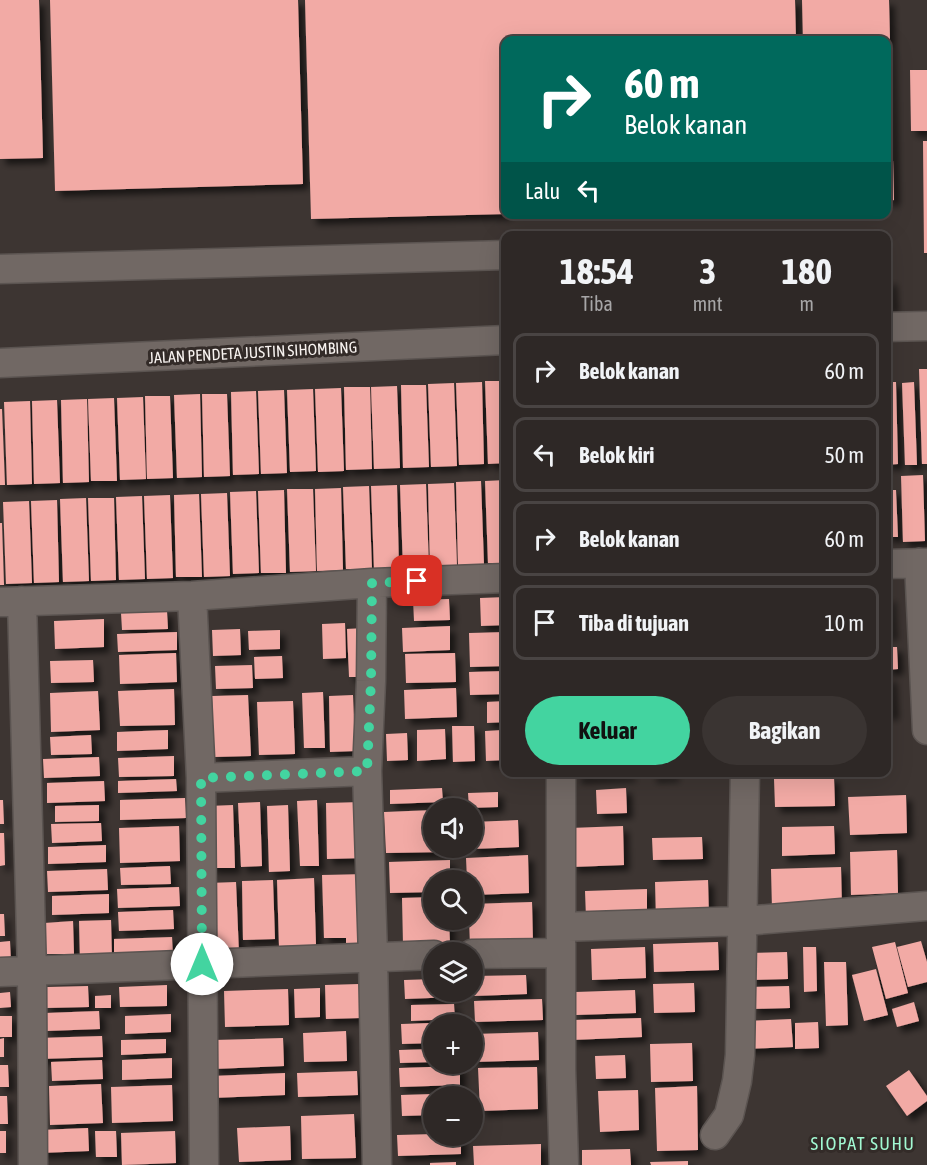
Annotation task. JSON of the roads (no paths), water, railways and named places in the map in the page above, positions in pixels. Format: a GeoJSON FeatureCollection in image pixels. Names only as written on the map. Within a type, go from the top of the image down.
{"type":"FeatureCollection","features":[{"type":"Feature","properties":{"kind":"street"},"geometry":{"type":"LineString","coordinates":[[0,268],[501,255]]}},
{"type":"Feature","properties":{"kind":"street"},"geometry":{"type":"LineString","coordinates":[[891,327],[927,326]]}},
{"type":"Feature","properties":{"kind":"street","name":"JALAN PENDETA JUSTIN SIHOMBING"},"geometry":{"type":"LineString","coordinates":[[0,363],[501,340]]}},
{"type":"Feature","properties":{"kind":"street"},"geometry":{"type":"LineString","coordinates":[[891,564],[923,563],[927,730]]}},
{"type":"Feature","properties":{"kind":"street"},"geometry":{"type":"LineString","coordinates":[[33,1165],[32,972],[11,601],[192,596],[372,583],[501,578]]}},
{"type":"Feature","properties":{"kind":"street"},"geometry":{"type":"LineString","coordinates":[[372,583],[367,771],[377,1165]]}},
{"type":"Feature","properties":{"kind":"street"},"geometry":{"type":"LineString","coordinates":[[192,596],[201,778],[204,1165]]}},
{"type":"Feature","properties":{"kind":"street"},"geometry":{"type":"LineString","coordinates":[[201,778],[367,771]]}},
{"type":"Feature","properties":{"kind":"street"},"geometry":{"type":"LineString","coordinates":[[561,777],[561,1069],[564,1165]]}},
{"type":"Feature","properties":{"kind":"street"},"geometry":{"type":"LineString","coordinates":[[715,1135],[729,1115],[737,1081],[744,921],[745,777]]}},
{"type":"Feature","properties":{"kind":"street"},"geometry":{"type":"LineString","coordinates":[[483,952],[561,940],[744,921],[927,906]]}},
{"type":"Feature","properties":{"kind":"street"},"geometry":{"type":"LineString","coordinates":[[0,972],[423,955]]}},
{"type":"Feature","properties":{"kind":"district","name":"SIOPAT SUHU"},"geometry":{"type":"Point","coordinates":[863,1144]}}]}
